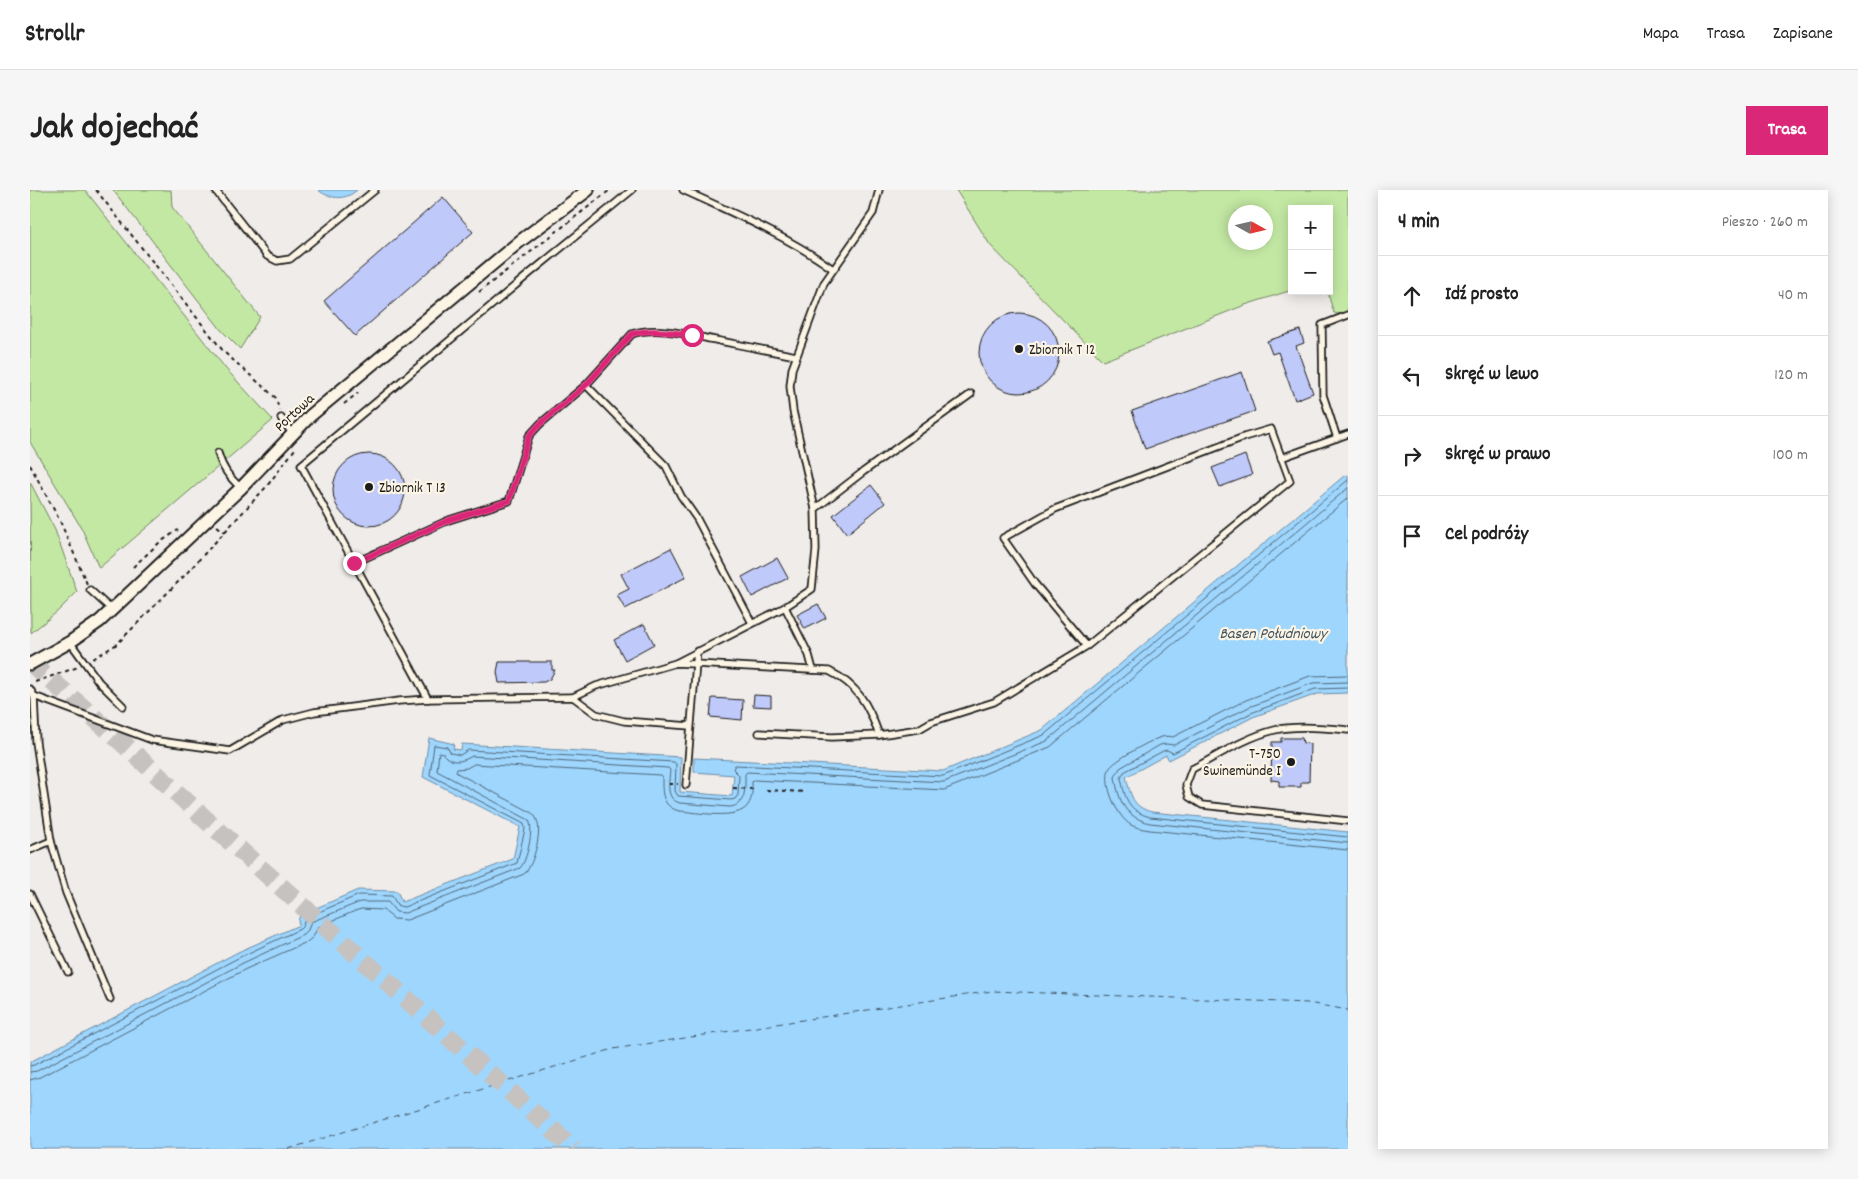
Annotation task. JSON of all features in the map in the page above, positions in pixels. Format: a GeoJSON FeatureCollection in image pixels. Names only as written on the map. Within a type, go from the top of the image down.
{"type":"FeatureCollection","features":[{"type":"Feature","properties":{"kind":"street","name":"Portowa"},"geometry":{"type":"LineString","coordinates":[[30,664],[70,642],[112,610],[241,488],[310,416],[519,242],[588,190]]}},
{"type":"Feature","properties":{"kind":"lane"},"geometry":{"type":"LineString","coordinates":[[215,190],[266,256],[277,261],[290,258],[375,190]]}},
{"type":"Feature","properties":{"kind":"lane"},"geometry":{"type":"LineString","coordinates":[[428,699],[301,466],[632,190]]}},
{"type":"Feature","properties":{"kind":"lane"},"geometry":{"type":"LineString","coordinates":[[683,190],[768,229],[815,256],[833,269]]}},
{"type":"Feature","properties":{"kind":"lane"},"geometry":{"type":"LineString","coordinates":[[34,696],[152,740],[230,751],[283,720],[324,711],[399,700],[573,697],[596,686],[676,663],[696,651],[785,607],[812,589],[816,550],[815,509],[793,412],[790,386],[792,369],[824,283],[873,213],[879,190]]}},
{"type":"Feature","properties":{"kind":"lane"},"geometry":{"type":"LineString","coordinates":[[1337,438],[1323,395],[1322,325],[1348,314]]}},
{"type":"Feature","properties":{"kind":"lane"},"geometry":{"type":"LineString","coordinates":[[354,563],[449,520],[509,501],[529,436],[540,424],[586,385],[632,334],[653,330],[692,335],[796,356]]}},
{"type":"Feature","properties":{"kind":"lane"},"geometry":{"type":"LineString","coordinates":[[586,385],[666,466],[681,496],[697,519],[752,624]]}},
{"type":"Feature","properties":{"kind":"lane"},"geometry":{"type":"LineString","coordinates":[[815,509],[971,394]]}},
{"type":"Feature","properties":{"kind":"lane"},"geometry":{"type":"LineString","coordinates":[[281,418],[292,433]]}},
{"type":"Feature","properties":{"kind":"lane"},"geometry":{"type":"LineString","coordinates":[[759,733],[832,737],[879,735],[919,728],[931,722],[994,702],[1087,646],[1290,481],[1271,429],[1055,509],[1003,538],[1035,584],[1087,646]]}},
{"type":"Feature","properties":{"kind":"lane"},"geometry":{"type":"LineString","coordinates":[[1281,458],[1348,434]]}},
{"type":"Feature","properties":{"kind":"lane"},"geometry":{"type":"LineString","coordinates":[[218,453],[222,467],[241,488]]}},
{"type":"Feature","properties":{"kind":"lane"},"geometry":{"type":"LineString","coordinates":[[90,590],[112,610]]}},
{"type":"Feature","properties":{"kind":"lane"},"geometry":{"type":"LineString","coordinates":[[785,607],[809,655],[813,670]]}},
{"type":"Feature","properties":{"kind":"lane"},"geometry":{"type":"LineString","coordinates":[[70,642],[99,682],[123,706]]}},
{"type":"Feature","properties":{"kind":"lane"},"geometry":{"type":"LineString","coordinates":[[683,785],[696,651]]}},
{"type":"Feature","properties":{"kind":"lane"},"geometry":{"type":"LineString","coordinates":[[676,663],[829,671],[855,689],[871,710],[879,735]]}},
{"type":"Feature","properties":{"kind":"lane"},"geometry":{"type":"LineString","coordinates":[[30,689],[34,696],[36,742],[51,841],[66,893],[110,999]]}},
{"type":"Feature","properties":{"kind":"lane"},"geometry":{"type":"LineString","coordinates":[[573,697],[596,714],[624,721],[690,726]]}},
{"type":"Feature","properties":{"kind":"lane"},"geometry":{"type":"LineString","coordinates":[[1348,730],[1323,727],[1277,729],[1253,737],[1192,770],[1186,785],[1189,797],[1202,805],[1348,821]]}},
{"type":"Feature","properties":{"kind":"lane"},"geometry":{"type":"LineString","coordinates":[[30,850],[51,841]]}},
{"type":"Feature","properties":{"kind":"lane"},"geometry":{"type":"LineString","coordinates":[[30,894],[68,972]]}},
{"type":"Feature","properties":{"kind":"path"},"geometry":{"type":"LineString","coordinates":[[96,190],[224,352],[276,398],[281,418]]}},
{"type":"Feature","properties":{"kind":"path"},"geometry":{"type":"LineString","coordinates":[[30,465],[60,521],[90,590]]}},
{"type":"Feature","properties":{"kind":"path"},"geometry":{"type":"LineString","coordinates":[[264,483],[267,486]]}},
{"type":"Feature","properties":{"kind":"path"},"geometry":{"type":"LineString","coordinates":[[669,784],[683,785]]}},
{"type":"Feature","properties":{"kind":"path"},"geometry":{"type":"LineString","coordinates":[[733,788],[754,789]]}},
{"type":"Feature","properties":{"kind":"path"},"geometry":{"type":"LineString","coordinates":[[766,790],[806,792]]}},
{"type":"Feature","properties":{"kind":"green space"},"geometry":{"type":"Polygon","coordinates":[[[30,190],[85,190],[226,369],[273,420],[99,568],[82,529],[30,442],[30,190]]]}},
{"type":"Feature","properties":{"kind":"green space"},"geometry":{"type":"Polygon","coordinates":[[[113,190],[171,190],[172,207],[260,317],[240,349],[222,331],[113,190]]]}},
{"type":"Feature","properties":{"kind":"green space"},"geometry":{"type":"Polygon","coordinates":[[[956,190],[1348,190],[1348,310],[1339,314],[1334,313],[1328,295],[1333,295],[1333,205],[1288,205],[1288,291],[1245,305],[1103,361],[990,245],[956,190]]]}},
{"type":"Feature","properties":{"kind":"green space"},"geometry":{"type":"Polygon","coordinates":[[[30,482],[55,530],[77,592],[58,611],[31,633],[30,482]]]}},
{"type":"Feature","properties":{"kind":"water"},"geometry":{"type":"Polygon","coordinates":[[[318,190],[357,190],[348,196],[338,198],[318,190]]]}},
{"type":"Feature","properties":{"kind":"water","name":"Basen Południowy"},"geometry":{"type":"Polygon","coordinates":[[[1348,475],[1348,693],[1317,694],[1253,717],[1169,760],[1166,755],[1126,777],[1133,799],[1140,807],[1152,812],[1348,832],[1348,1149],[30,1149],[30,1062],[238,952],[299,925],[300,915],[358,890],[397,891],[402,902],[513,859],[520,827],[423,777],[429,738],[454,744],[453,749],[461,750],[462,744],[681,757],[680,792],[732,796],[734,775],[694,772],[694,758],[943,771],[1042,730],[1344,476],[1348,475]]]}},
{"type":"Feature","properties":{"kind":"building"},"geometry":{"type":"Polygon","coordinates":[[[443,197],[473,232],[355,336],[324,301],[443,197]]]}},
{"type":"Feature","properties":{"kind":"building","name":"Zbiornik T 12"},"geometry":{"type":"Polygon","coordinates":[[[1019,313],[1034,316],[1047,325],[1056,338],[1059,353],[1056,368],[1047,381],[1034,390],[1019,393],[1004,390],[991,381],[982,368],[979,353],[982,338],[991,325],[1004,316],[1019,313]]]}},
{"type":"Feature","properties":{"kind":"building"},"geometry":{"type":"Polygon","coordinates":[[[1300,330],[1304,343],[1296,346],[1313,393],[1295,400],[1278,352],[1272,354],[1267,341],[1300,330]]]}},
{"type":"Feature","properties":{"kind":"building"},"geometry":{"type":"Polygon","coordinates":[[[1242,372],[1255,411],[1145,449],[1132,411],[1242,372]]]}},
{"type":"Feature","properties":{"kind":"building","name":"Zbiornik T 13"},"geometry":{"type":"Polygon","coordinates":[[[369,454],[389,460],[399,470],[405,490],[399,510],[389,520],[369,526],[349,520],[339,510],[333,490],[339,470],[349,460],[369,454]]]}},
{"type":"Feature","properties":{"kind":"building"},"geometry":{"type":"Polygon","coordinates":[[[1245,455],[1252,475],[1220,487],[1212,468],[1245,455]]]}},
{"type":"Feature","properties":{"kind":"building"},"geometry":{"type":"Polygon","coordinates":[[[871,485],[885,503],[847,534],[833,515],[871,485]]]}},
{"type":"Feature","properties":{"kind":"building"},"geometry":{"type":"Polygon","coordinates":[[[671,548],[686,577],[625,609],[617,595],[629,589],[621,574],[671,548]]]}},
{"type":"Feature","properties":{"kind":"building"},"geometry":{"type":"Polygon","coordinates":[[[777,558],[788,578],[752,597],[742,577],[777,558]]]}},
{"type":"Feature","properties":{"kind":"building"},"geometry":{"type":"Polygon","coordinates":[[[818,604],[826,618],[805,629],[797,615],[818,604]]]}},
{"type":"Feature","properties":{"kind":"building"},"geometry":{"type":"Polygon","coordinates":[[[644,624],[654,644],[625,660],[614,640],[644,624]]]}},
{"type":"Feature","properties":{"kind":"building"},"geometry":{"type":"Polygon","coordinates":[[[499,662],[552,662],[552,670],[555,670],[550,679],[544,682],[499,683],[497,672],[499,662]]]}},
{"type":"Feature","properties":{"kind":"building"},"geometry":{"type":"Polygon","coordinates":[[[754,695],[771,696],[771,707],[753,706],[754,695]]]}},
{"type":"Feature","properties":{"kind":"building"},"geometry":{"type":"Polygon","coordinates":[[[712,698],[743,700],[742,720],[710,717],[712,698]]]}},
{"type":"Feature","properties":{"kind":"building","name":"T-750 Swinemünde I"},"geometry":{"type":"Polygon","coordinates":[[[1281,738],[1302,738],[1303,743],[1310,744],[1309,782],[1301,782],[1301,787],[1279,787],[1279,781],[1271,780],[1272,742],[1281,742],[1281,738]]]}},
{"type":"Feature","properties":{"kind":"ferry route"},"geometry":{"type":"LineString","coordinates":[[288,1149],[613,1049],[992,991],[1308,1003],[1348,1010]]}},
{"type":"Feature","properties":{"kind":"tunnel"},"geometry":{"type":"LineString","coordinates":[[30,662],[114,735],[574,1149]]}},
{"type":"Feature","properties":{"kind":"place","name":"Zbiornik T 12"},"geometry":{"type":"Point","coordinates":[1019,349]}},
{"type":"Feature","properties":{"kind":"place","name":"Zbiornik T 13"},"geometry":{"type":"Point","coordinates":[369,487]}},
{"type":"Feature","properties":{"kind":"place","name":"T-750 Swinemünde I"},"geometry":{"type":"Point","coordinates":[1291,762]}},
{"type":"Feature","properties":{"kind":"route"},"geometry":{"type":"LineString","coordinates":[[354,563],[449,520],[509,501],[529,436],[540,424],[586,385],[632,334],[653,330],[692,335]]}}]}
